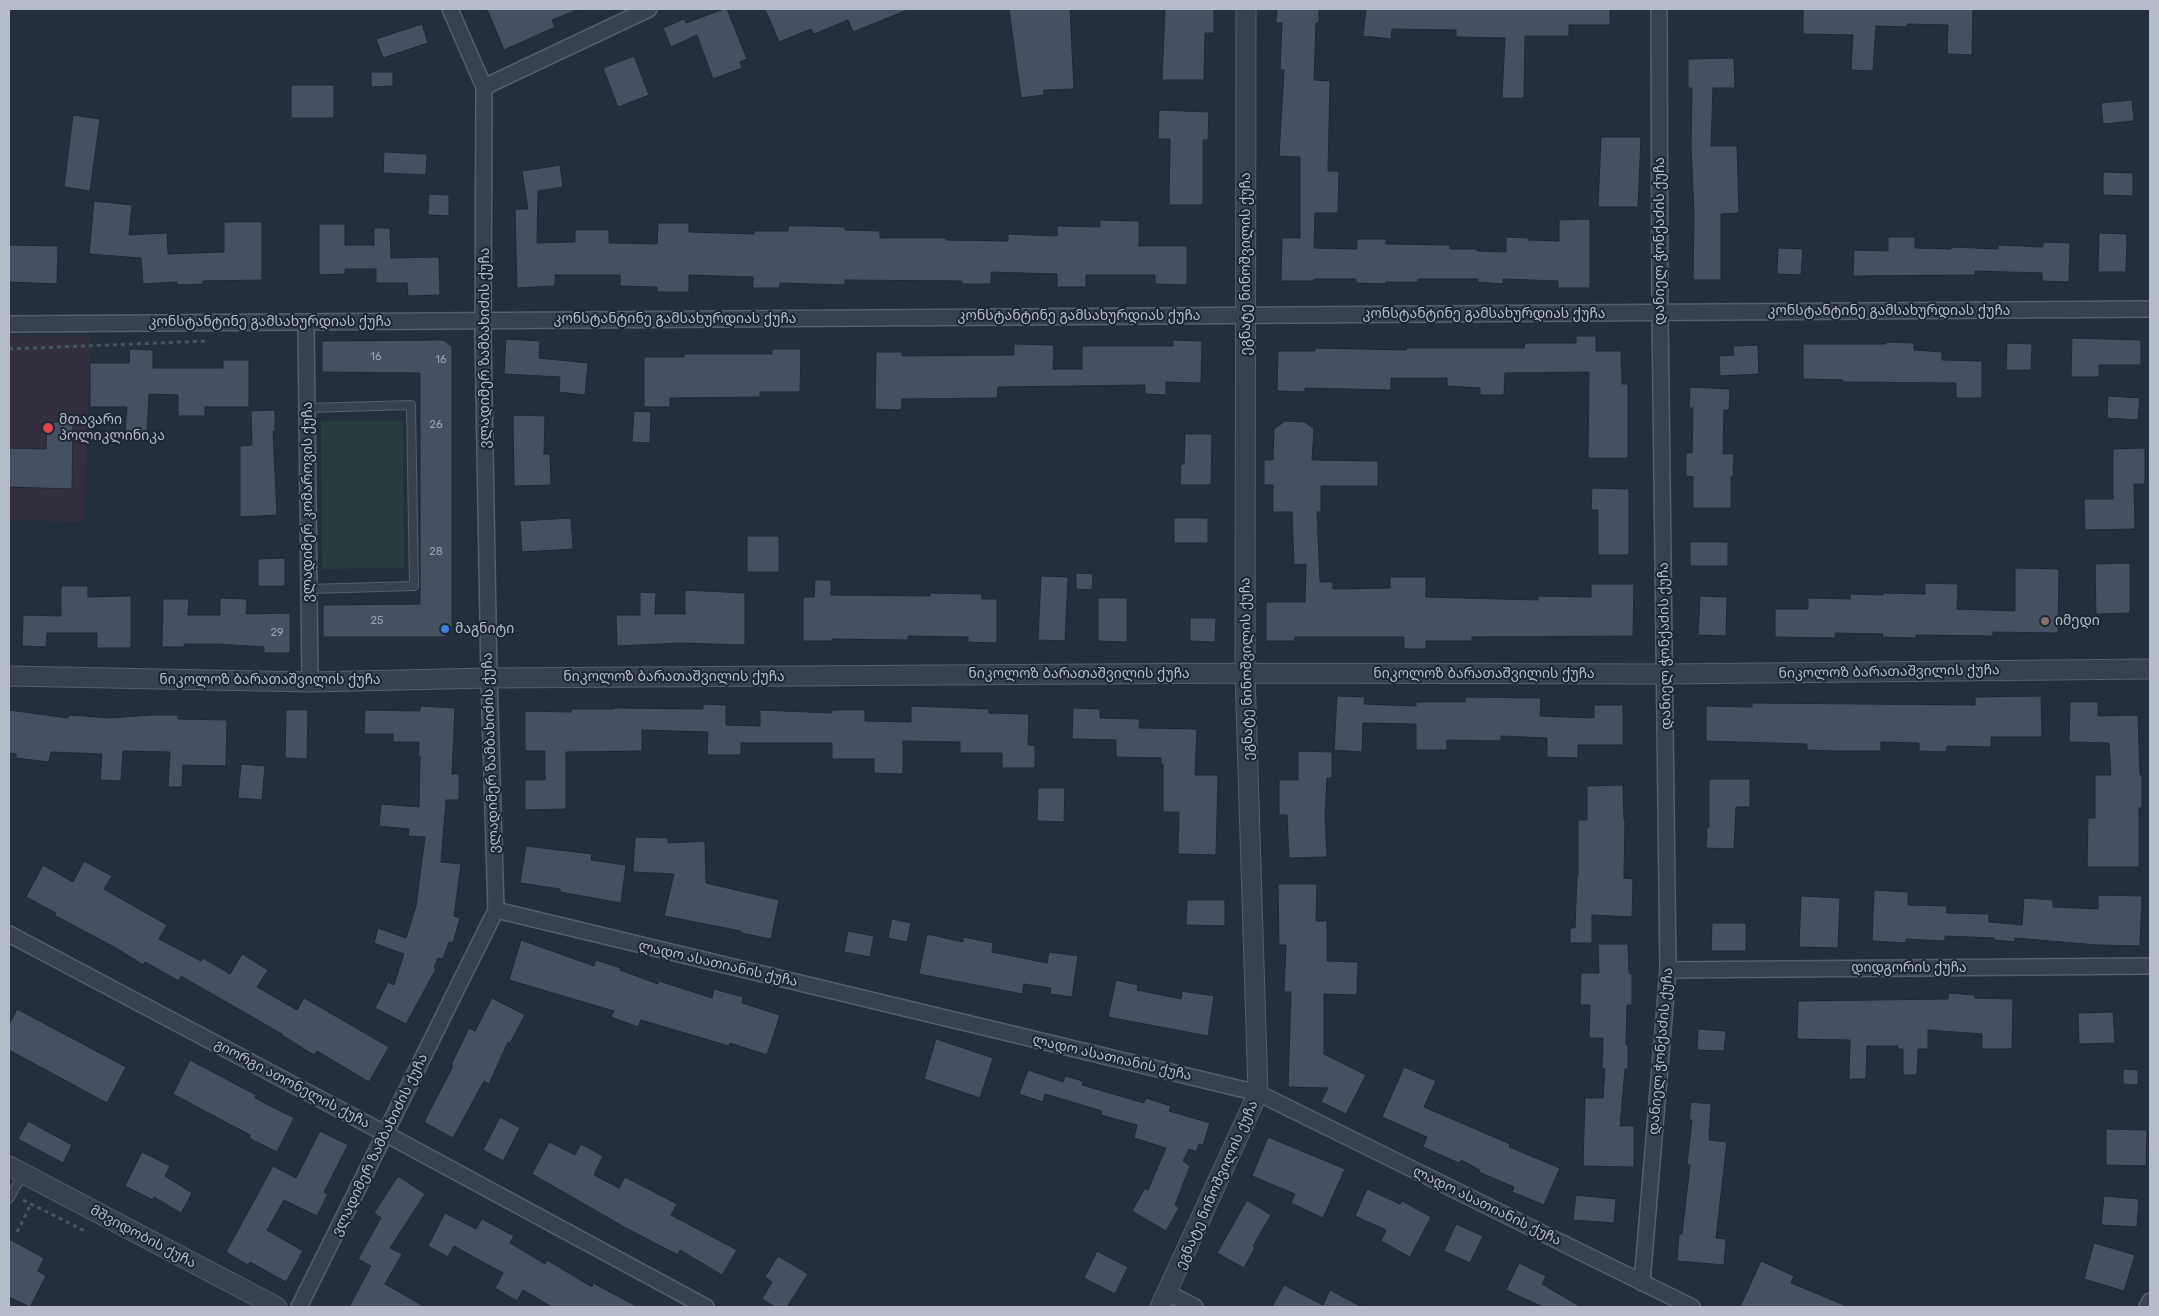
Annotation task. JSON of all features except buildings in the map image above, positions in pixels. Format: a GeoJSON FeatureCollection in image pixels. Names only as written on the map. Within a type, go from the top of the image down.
{"type":"FeatureCollection","features":[{"type":"Feature","properties":{"kind":"street","name":"ვლადიმერ ზამბახიძის ქუჩა"},"geometry":{"type":"LineString","coordinates":[[299,1307],[496,910],[488,678],[484,320],[484,87],[450,9]]}},
{"type":"Feature","properties":{"kind":"street"},"geometry":{"type":"LineString","coordinates":[[484,87],[649,9]]}},
{"type":"Feature","properties":{"kind":"street","name":"ეგნატე ნინოშვილის ქუჩა"},"geometry":{"type":"LineString","coordinates":[[1164,1300],[1258,1093],[1245,673],[1246,9]]}},
{"type":"Feature","properties":{"kind":"street","name":"დანიელ ჭონქაძის ქუჩა"},"geometry":{"type":"LineString","coordinates":[[1642,1283],[1668,970],[1660,313],[1659,9]]}},
{"type":"Feature","properties":{"kind":"street","name":"კონსტანტინე გამსახურდიას ქუჩა"},"geometry":{"type":"LineString","coordinates":[[9,324],[2150,308]]}},
{"type":"Feature","properties":{"kind":"street","name":"ვლადიმერ კომაროვის ქუჩა"},"geometry":{"type":"LineString","coordinates":[[306,322],[310,682]]}},
{"type":"Feature","properties":{"kind":"street","name":"ნიკოლოზ ბარათაშვილის ქუჩა"},"geometry":{"type":"LineString","coordinates":[[9,676],[310,682],[488,678],[1245,673],[1665,674],[2150,669]]}},
{"type":"Feature","properties":{"kind":"street","name":"ლადო ასათიანის ქუჩა"},"geometry":{"type":"LineString","coordinates":[[496,910],[1258,1093],[1692,1307]]}},
{"type":"Feature","properties":{"kind":"street","name":"გიორგი ათონელის ქუჩა"},"geometry":{"type":"LineString","coordinates":[[9,934],[386,1134],[706,1307]]}},
{"type":"Feature","properties":{"kind":"street","name":"დიდგორის ქუჩა"},"geometry":{"type":"LineString","coordinates":[[1668,970],[2150,966]]}},
{"type":"Feature","properties":{"kind":"street","name":"მშვიდობის ქუჩა"},"geometry":{"type":"LineString","coordinates":[[16,1170],[277,1307]]}},
{"type":"Feature","properties":{"kind":"street"},"geometry":{"type":"LineString","coordinates":[[1164,1300],[1195,1307]]}},
{"type":"Feature","properties":{"kind":"street"},"geometry":{"type":"LineString","coordinates":[[2147,1307],[2150,1301]]}},
{"type":"Feature","properties":{"kind":"lane"},"geometry":{"type":"LineString","coordinates":[[307,408],[411,406],[414,586],[309,588]]}},
{"type":"Feature","properties":{"kind":"lane"},"geometry":{"type":"LineString","coordinates":[[10,1197],[16,1170]]}},
{"type":"Feature","properties":{"kind":"path"},"geometry":{"type":"LineString","coordinates":[[10,1197],[31,1204],[84,1231]]}},
{"type":"Feature","properties":{"kind":"path"},"geometry":{"type":"LineString","coordinates":[[17,1232],[31,1204]]}},
{"type":"Feature","properties":{"kind":"shaded area","name":"მთავარი პოლიკლინიკა"},"geometry":{"type":"Polygon","coordinates":[[[9,335],[91,336],[83,522],[9,520],[9,335]]]}},
{"type":"Feature","properties":{"kind":"green space"},"geometry":{"type":"Polygon","coordinates":[[[321,421],[403,421],[404,568],[322,569],[321,421]]]}},
{"type":"Feature","properties":{"kind":"place","name":"მთავარი პოლიკლინიკა"},"geometry":{"type":"Point","coordinates":[48,428]}},
{"type":"Feature","properties":{"kind":"place","name":"იმედი"},"geometry":{"type":"Point","coordinates":[2045,621]}},
{"type":"Feature","properties":{"kind":"place","name":"მაგნიტი"},"geometry":{"type":"Point","coordinates":[445,629]}}]}
